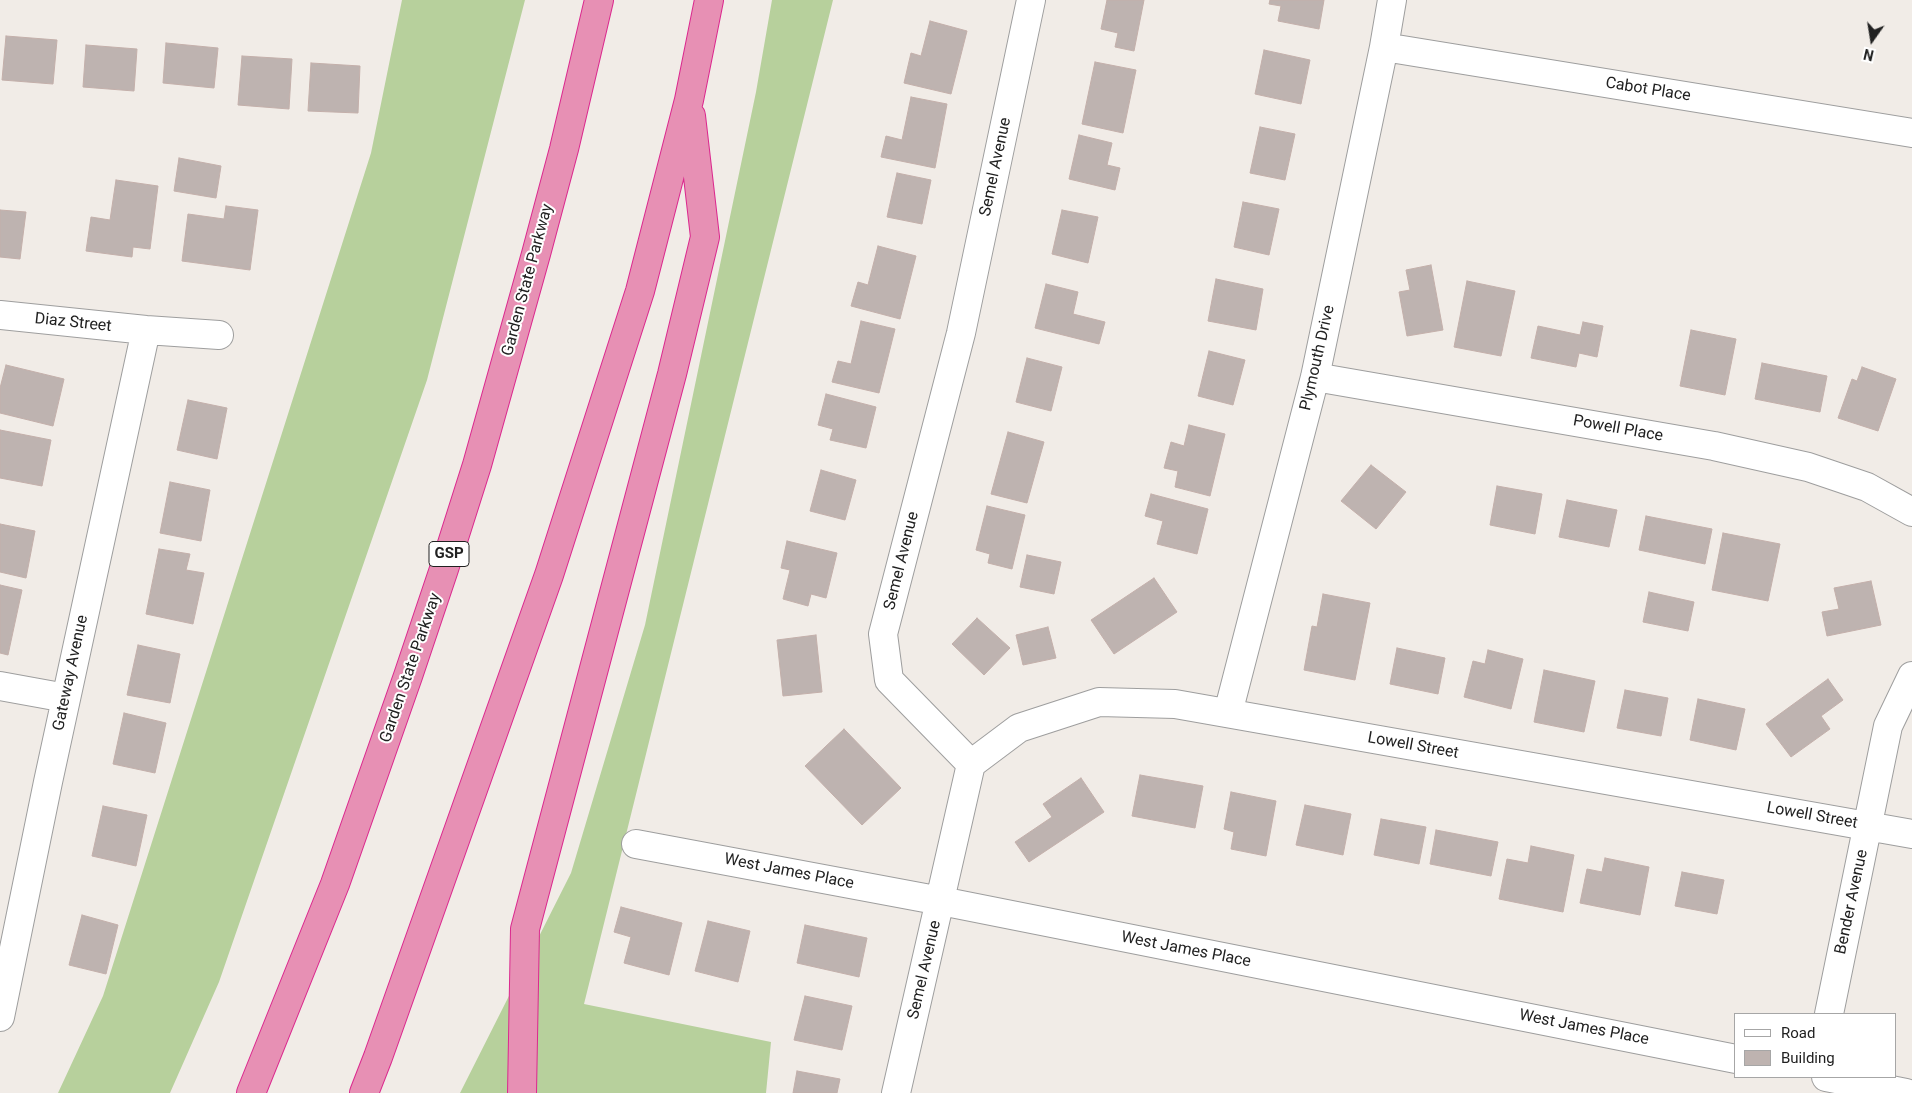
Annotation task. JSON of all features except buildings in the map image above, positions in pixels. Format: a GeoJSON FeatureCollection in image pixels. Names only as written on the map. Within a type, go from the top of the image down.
{"type":"FeatureCollection","features":[{"type":"Feature","properties":{"kind":"highway","name":"Garden State Parkway"},"geometry":{"type":"LineString","coordinates":[[251,1093],[335,884],[399,704],[444,569],[479,456],[536,254],[575,103],[599,0]]}},
{"type":"Feature","properties":{"kind":"highway"},"geometry":{"type":"LineString","coordinates":[[364,1093],[549,575],[640,291],[689,100],[709,0]]}},
{"type":"Feature","properties":{"kind":"highway"},"geometry":{"type":"LineString","coordinates":[[522,1093],[525,929],[672,374],[705,238],[689,100]]}},
{"type":"Feature","properties":{"kind":"street","name":"Semel Avenue"},"geometry":{"type":"LineString","coordinates":[[896,1093],[971,764],[889,680],[883,634],[961,333],[1031,0]]}},
{"type":"Feature","properties":{"kind":"street","name":"Plymouth Drive"},"geometry":{"type":"LineString","coordinates":[[1228,713],[1315,377],[1384,47],[1392,0]]}},
{"type":"Feature","properties":{"kind":"street","name":"Cabot Place"},"geometry":{"type":"LineString","coordinates":[[1384,47],[1912,133]]}},
{"type":"Feature","properties":{"kind":"street","name":"Diaz Street"},"geometry":{"type":"LineString","coordinates":[[0,315],[146,330],[219,335]]}},
{"type":"Feature","properties":{"kind":"street","name":"Gateway Avenue"},"geometry":{"type":"LineString","coordinates":[[0,1017],[66,698],[146,330]]}},
{"type":"Feature","properties":{"kind":"street","name":"Powell Place"},"geometry":{"type":"LineString","coordinates":[[1315,377],[1714,446],[1808,467],[1867,487],[1912,512]]}},
{"type":"Feature","properties":{"kind":"street","name":"Bender Avenue"},"geometry":{"type":"LineString","coordinates":[[1828,1013],[1888,726],[1912,676]]}},
{"type":"Feature","properties":{"kind":"street"},"geometry":{"type":"LineString","coordinates":[[0,686],[66,698]]}},
{"type":"Feature","properties":{"kind":"street","name":"Lowell Street"},"geometry":{"type":"LineString","coordinates":[[971,764],[1019,728],[1099,702],[1176,704],[1912,834]]}},
{"type":"Feature","properties":{"kind":"street","name":"West James Place"},"geometry":{"type":"LineString","coordinates":[[636,844],[941,901],[1734,1059]]}},
{"type":"Feature","properties":{"kind":"street"},"geometry":{"type":"LineString","coordinates":[[1812,1093],[1815,1078]]}},
{"type":"Feature","properties":{"kind":"street"},"geometry":{"type":"LineString","coordinates":[[1831,1078],[1906,1093]]}},
{"type":"Feature","properties":{"kind":"green space"},"geometry":{"type":"Polygon","coordinates":[[[402,0],[525,0],[427,380],[219,982],[170,1093],[58,1093],[103,996],[371,153],[402,0]]]}},
{"type":"Feature","properties":{"kind":"green space"},"geometry":{"type":"Polygon","coordinates":[[[772,0],[833,0],[584,1004],[771,1042],[766,1093],[460,1093],[571,873],[645,625],[756,92],[772,0]]]}}]}
